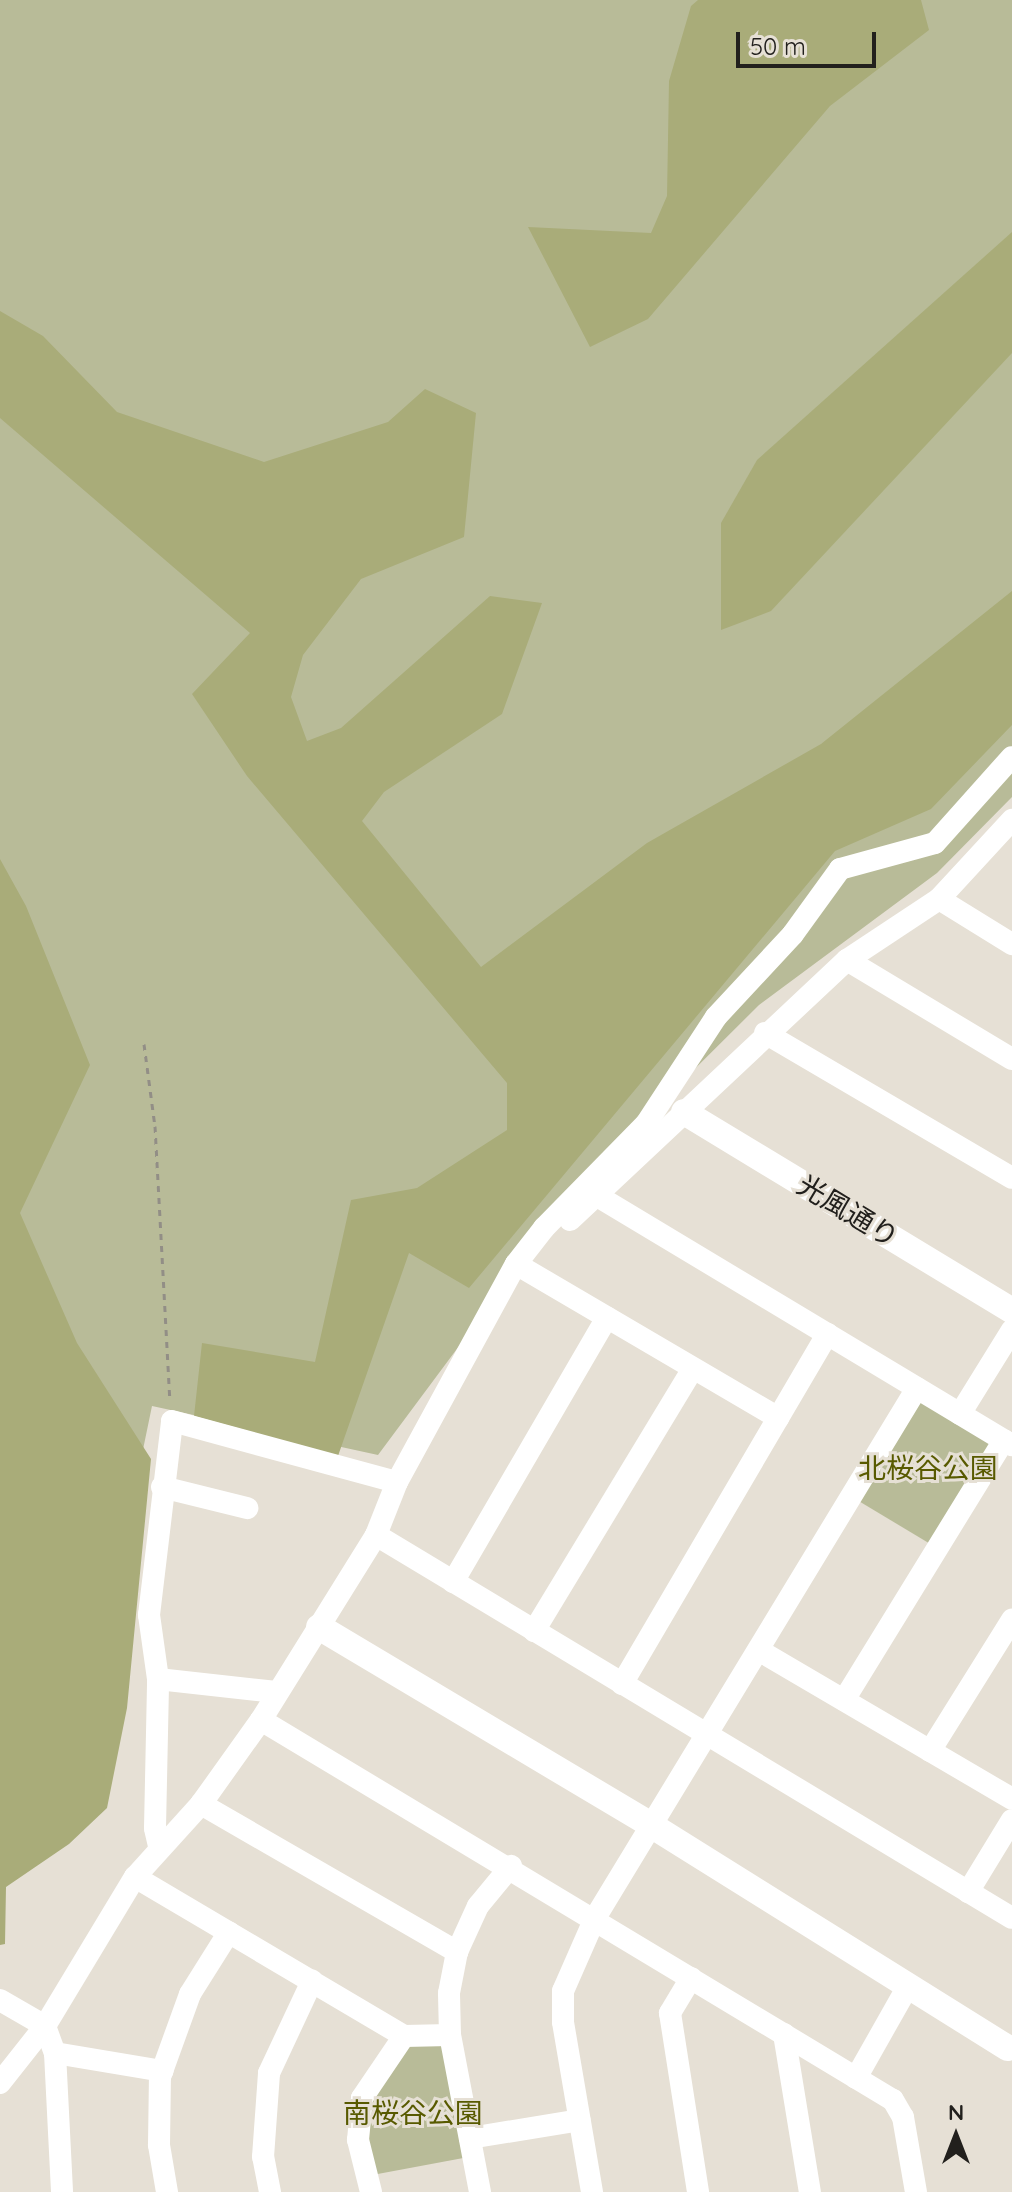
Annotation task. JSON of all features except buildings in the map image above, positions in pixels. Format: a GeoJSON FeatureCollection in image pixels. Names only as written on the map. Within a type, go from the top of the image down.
{"type":"FeatureCollection","features":[{"type":"Feature","properties":{"kind":"street"},"geometry":{"type":"LineString","coordinates":[[0,2083],[45,2026],[135,1877],[159,1846],[201,1804],[261,1720],[376,1535],[397,1482],[516,1264],[544,1228],[646,1124],[716,1017],[793,934],[840,869],[935,843],[1012,757]]}},
{"type":"Feature","properties":{"kind":"street"},"geometry":{"type":"LineString","coordinates":[[516,1264],[599,1197],[765,1033],[847,960],[939,899],[1009,828]]}},
{"type":"Feature","properties":{"kind":"street"},"geometry":{"type":"LineString","coordinates":[[939,899],[1012,944]]}},
{"type":"Feature","properties":{"kind":"street"},"geometry":{"type":"LineString","coordinates":[[847,960],[1012,1059]]}},
{"type":"Feature","properties":{"kind":"street"},"geometry":{"type":"LineString","coordinates":[[765,1033],[1012,1178]]}},
{"type":"Feature","properties":{"kind":"street","name":"光風通り"},"geometry":{"type":"LineString","coordinates":[[684,1112],[1012,1311]]}},
{"type":"Feature","properties":{"kind":"street"},"geometry":{"type":"LineString","coordinates":[[599,1197],[1008,1442],[844,1700]]}},
{"type":"Feature","properties":{"kind":"street"},"geometry":{"type":"LineString","coordinates":[[516,1264],[778,1418]]}},
{"type":"Feature","properties":{"kind":"street"},"geometry":{"type":"LineString","coordinates":[[453,1582],[607,1317]]}},
{"type":"Feature","properties":{"kind":"street"},"geometry":{"type":"LineString","coordinates":[[960,1414],[1012,1330]]}},
{"type":"Feature","properties":{"kind":"street"},"geometry":{"type":"LineString","coordinates":[[622,1684],[827,1334]]}},
{"type":"Feature","properties":{"kind":"street"},"geometry":{"type":"LineString","coordinates":[[534,1631],[693,1368]]}},
{"type":"Feature","properties":{"kind":"street"},"geometry":{"type":"LineString","coordinates":[[592,2192],[563,1991],[595,1918],[654,1827],[917,1388]]}},
{"type":"Feature","properties":{"kind":"street"},"geometry":{"type":"LineString","coordinates":[[159,1846],[155,1828],[158,1679],[149,1615],[172,1421],[397,1482]]}},
{"type":"Feature","properties":{"kind":"street"},"geometry":{"type":"LineString","coordinates":[[162,1487],[247,1508]]}},
{"type":"Feature","properties":{"kind":"street"},"geometry":{"type":"LineString","coordinates":[[376,1535],[1012,1918]]}},
{"type":"Feature","properties":{"kind":"street"},"geometry":{"type":"LineString","coordinates":[[930,1751],[1012,1620]]}},
{"type":"Feature","properties":{"kind":"street"},"geometry":{"type":"LineString","coordinates":[[319,1627],[654,1827],[1011,2053]]}},
{"type":"Feature","properties":{"kind":"street"},"geometry":{"type":"LineString","coordinates":[[760,1651],[1012,1799]]}},
{"type":"Feature","properties":{"kind":"street"},"geometry":{"type":"LineString","coordinates":[[158,1679],[276,1692]]}},
{"type":"Feature","properties":{"kind":"street"},"geometry":{"type":"LineString","coordinates":[[261,1720],[511,1866],[893,2100],[903,2117],[916,2192]]}},
{"type":"Feature","properties":{"kind":"street"},"geometry":{"type":"LineString","coordinates":[[201,1804],[457,1952]]}},
{"type":"Feature","properties":{"kind":"street"},"geometry":{"type":"LineString","coordinates":[[968,1892],[1012,1820]]}},
{"type":"Feature","properties":{"kind":"street"},"geometry":{"type":"LineString","coordinates":[[480,2192],[450,2035],[449,1993],[457,1952],[478,1906],[511,1866]]}},
{"type":"Feature","properties":{"kind":"street"},"geometry":{"type":"LineString","coordinates":[[135,1877],[404,2036],[450,2035]]}},
{"type":"Feature","properties":{"kind":"street"},"geometry":{"type":"LineString","coordinates":[[167,2192],[159,2145],[162,2071],[190,1994],[229,1932]]}},
{"type":"Feature","properties":{"kind":"street"},"geometry":{"type":"LineString","coordinates":[[691,1978],[670,2013],[698,2192]]}},
{"type":"Feature","properties":{"kind":"street"},"geometry":{"type":"LineString","coordinates":[[270,2192],[263,2157],[269,2073],[312,1981]]}},
{"type":"Feature","properties":{"kind":"street"},"geometry":{"type":"LineString","coordinates":[[856,2078],[908,1986]]}},
{"type":"Feature","properties":{"kind":"street"},"geometry":{"type":"LineString","coordinates":[[0,2000],[45,2026],[55,2053],[62,2192]]}},
{"type":"Feature","properties":{"kind":"street"},"geometry":{"type":"LineString","coordinates":[[784,2034],[810,2192]]}},
{"type":"Feature","properties":{"kind":"street"},"geometry":{"type":"LineString","coordinates":[[371,2192],[358,2140],[362,2098],[404,2036]]}},
{"type":"Feature","properties":{"kind":"street"},"geometry":{"type":"LineString","coordinates":[[55,2053],[162,2071]]}},
{"type":"Feature","properties":{"kind":"street"},"geometry":{"type":"LineString","coordinates":[[470,2138],[580,2120]]}},
{"type":"Feature","properties":{"kind":"path"},"geometry":{"type":"LineString","coordinates":[[144,1044],[155,1126],[172,1421]]}},
{"type":"Feature","properties":{"kind":"green space"},"geometry":{"type":"Polygon","coordinates":[[[0,0],[1012,0],[1012,797],[937,873],[759,1005],[581,1182],[378,1455],[152,1406],[121,1556],[0,1515],[0,0]]]}},
{"type":"Feature","properties":{"kind":"green space"},"geometry":{"type":"Polygon","coordinates":[[[698,0],[921,0],[929,30],[830,106],[648,319],[590,347],[528,227],[651,233],[667,196],[669,81],[691,6],[698,0]]]}},
{"type":"Feature","properties":{"kind":"green space"},"geometry":{"type":"Polygon","coordinates":[[[1012,232],[1012,353],[771,611],[721,630],[721,523],[757,460],[1012,232]]]}},
{"type":"Feature","properties":{"kind":"green space"},"geometry":{"type":"Polygon","coordinates":[[[0,311],[43,336],[117,412],[264,462],[388,422],[425,389],[476,413],[464,537],[361,579],[303,655],[291,697],[307,741],[341,728],[490,596],[542,603],[502,714],[384,792],[362,821],[481,967],[647,843],[821,744],[1012,591],[1012,725],[931,809],[835,851],[469,1288],[409,1253],[338,1456],[194,1416],[202,1343],[315,1362],[351,1200],[417,1188],[507,1130],[507,1083],[247,776],[192,694],[250,633],[0,418],[0,311]]]}},
{"type":"Feature","properties":{"kind":"green space"},"geometry":{"type":"Polygon","coordinates":[[[0,859],[26,906],[90,1065],[20,1213],[77,1343],[151,1459],[127,1708],[107,1808],[69,1844],[6,1887],[5,1944],[0,1945],[0,859]]]}},
{"type":"Feature","properties":{"kind":"green space","name":"北桜谷公園"},"geometry":{"type":"Polygon","coordinates":[[[917,1388],[1004,1440],[937,1548],[852,1497],[917,1388]]]}},
{"type":"Feature","properties":{"kind":"green space","name":"南桜谷公園"},"geometry":{"type":"Polygon","coordinates":[[[450,2035],[474,2156],[367,2176],[362,2098],[404,2036],[450,2035]]]}}]}
